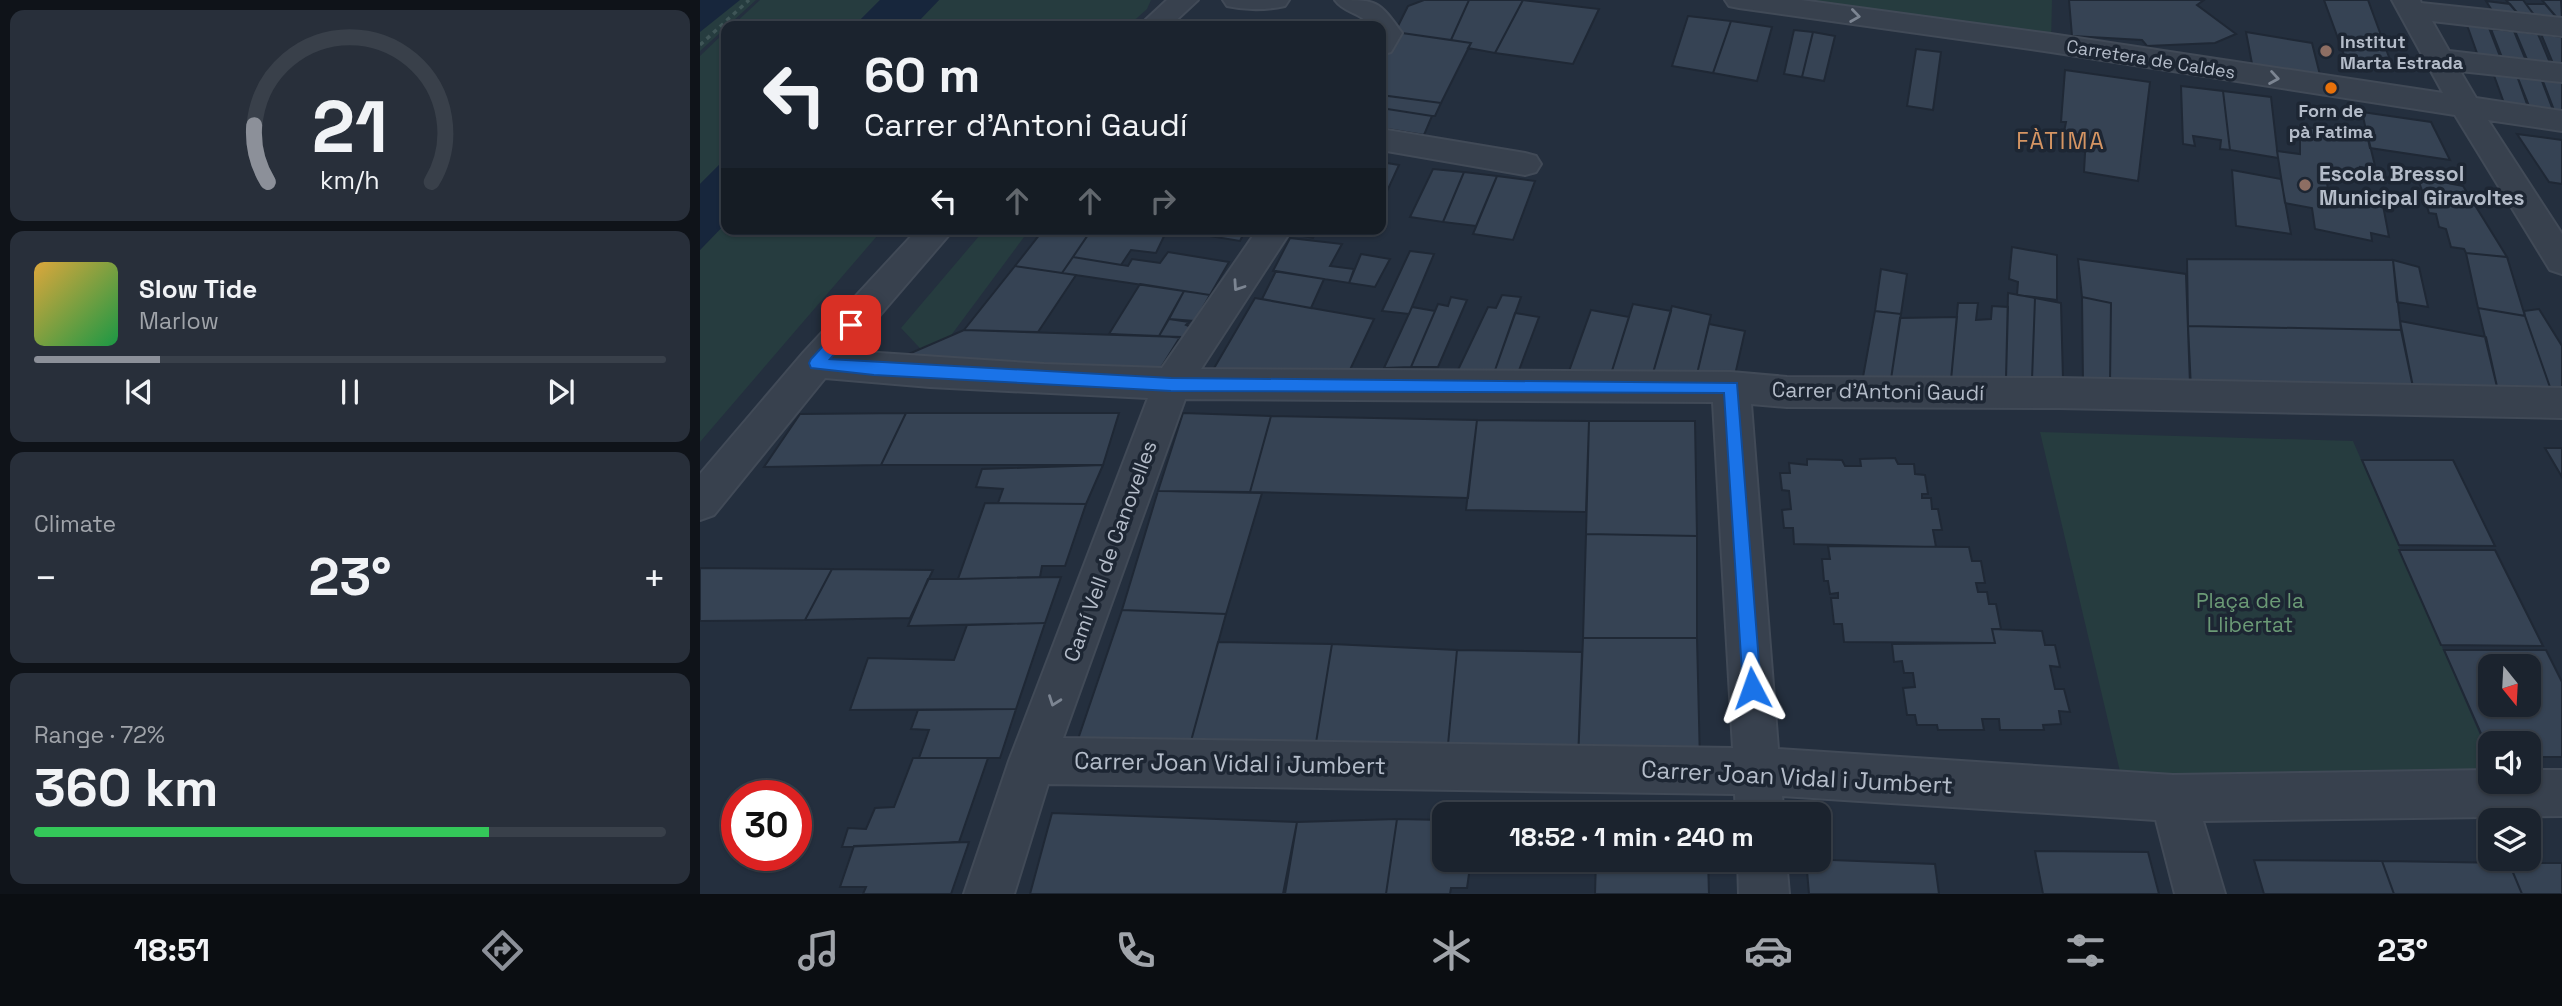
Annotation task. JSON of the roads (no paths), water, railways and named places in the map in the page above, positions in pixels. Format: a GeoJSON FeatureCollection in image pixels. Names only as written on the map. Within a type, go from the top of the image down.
{"type":"FeatureCollection","features":[{"type":"Feature","properties":{"kind":"street"},"geometry":{"type":"LineString","coordinates":[[1159,21],[1184,0]]}},
{"type":"Feature","properties":{"kind":"street"},"geometry":{"type":"LineString","coordinates":[[1237,0],[1275,0]]}},
{"type":"Feature","properties":{"kind":"street"},"geometry":{"type":"LineString","coordinates":[[1349,0],[1374,11],[1380,21]]}},
{"type":"Feature","properties":{"kind":"street","name":"Carretera de Caldes"},"geometry":{"type":"LineString","coordinates":[[1738,0],[2051,43],[2562,121]]}},
{"type":"Feature","properties":{"kind":"street"},"geometry":{"type":"LineString","coordinates":[[2409,5],[2465,108],[2562,261]]}},
{"type":"Feature","properties":{"kind":"street"},"geometry":{"type":"LineString","coordinates":[[2409,5],[2562,27]]}},
{"type":"Feature","properties":{"kind":"street"},"geometry":{"type":"LineString","coordinates":[[2439,59],[2562,74]]}},
{"type":"Feature","properties":{"kind":"street"},"geometry":{"type":"LineString","coordinates":[[1386,140],[1525,164]]}},
{"type":"Feature","properties":{"kind":"street"},"geometry":{"type":"LineString","coordinates":[[700,503],[816,363],[933,235]]}},
{"type":"Feature","properties":{"kind":"street","name":"Camí Vell de Canovelles"},"geometry":{"type":"LineString","coordinates":[[989,894],[1032,761],[1171,385],[1272,235]]}},
{"type":"Feature","properties":{"kind":"street","name":"Carrer d'Antoni Gaudí"},"geometry":{"type":"LineString","coordinates":[[816,363],[874,369],[1171,385],[1731,387],[1787,392],[2059,393],[2562,403]]}},
{"type":"Feature","properties":{"kind":"street"},"geometry":{"type":"LineString","coordinates":[[1731,387],[1759,792]]}},
{"type":"Feature","properties":{"kind":"street","name":"Carrer Joan Vidal i Jumbert"},"geometry":{"type":"LineString","coordinates":[[1032,761],[1759,792],[2173,798],[2562,793]]}},
{"type":"Feature","properties":{"kind":"street"},"geometry":{"type":"LineString","coordinates":[[2173,798],[2200,894]]}},
{"type":"Feature","properties":{"kind":"street"},"geometry":{"type":"LineString","coordinates":[[1763,872],[1764,894]]}},
{"type":"Feature","properties":{"kind":"water"},"geometry":{"type":"Polygon","coordinates":[[[700,0],[740,0],[700,32],[700,0]]]}},
{"type":"Feature","properties":{"kind":"water"},"geometry":{"type":"Polygon","coordinates":[[[880,0],[939,0],[919,21],[859,21],[880,0]]]}},
{"type":"Feature","properties":{"kind":"water"},"geometry":{"type":"Polygon","coordinates":[[[721,163],[721,228],[700,250],[700,184],[721,163]]]}},
{"type":"Feature","properties":{"kind":"place","name":"Institut Marta Estrada"},"geometry":{"type":"Point","coordinates":[2326,51]}},
{"type":"Feature","properties":{"kind":"place","name":"Forn de pà Fatima"},"geometry":{"type":"Point","coordinates":[2331,88]}},
{"type":"Feature","properties":{"kind":"place","name":"Escola Bressol Municipal Giravoltes"},"geometry":{"type":"Point","coordinates":[2305,185]}},
{"type":"Feature","properties":{"kind":"district","name":"FÀTIMA"},"geometry":{"type":"Point","coordinates":[2061,141]}},
{"type":"Feature","properties":{"kind":"park label","name":"Plaça de la Llibertat"},"geometry":{"type":"Point","coordinates":[2250,612]}}]}
